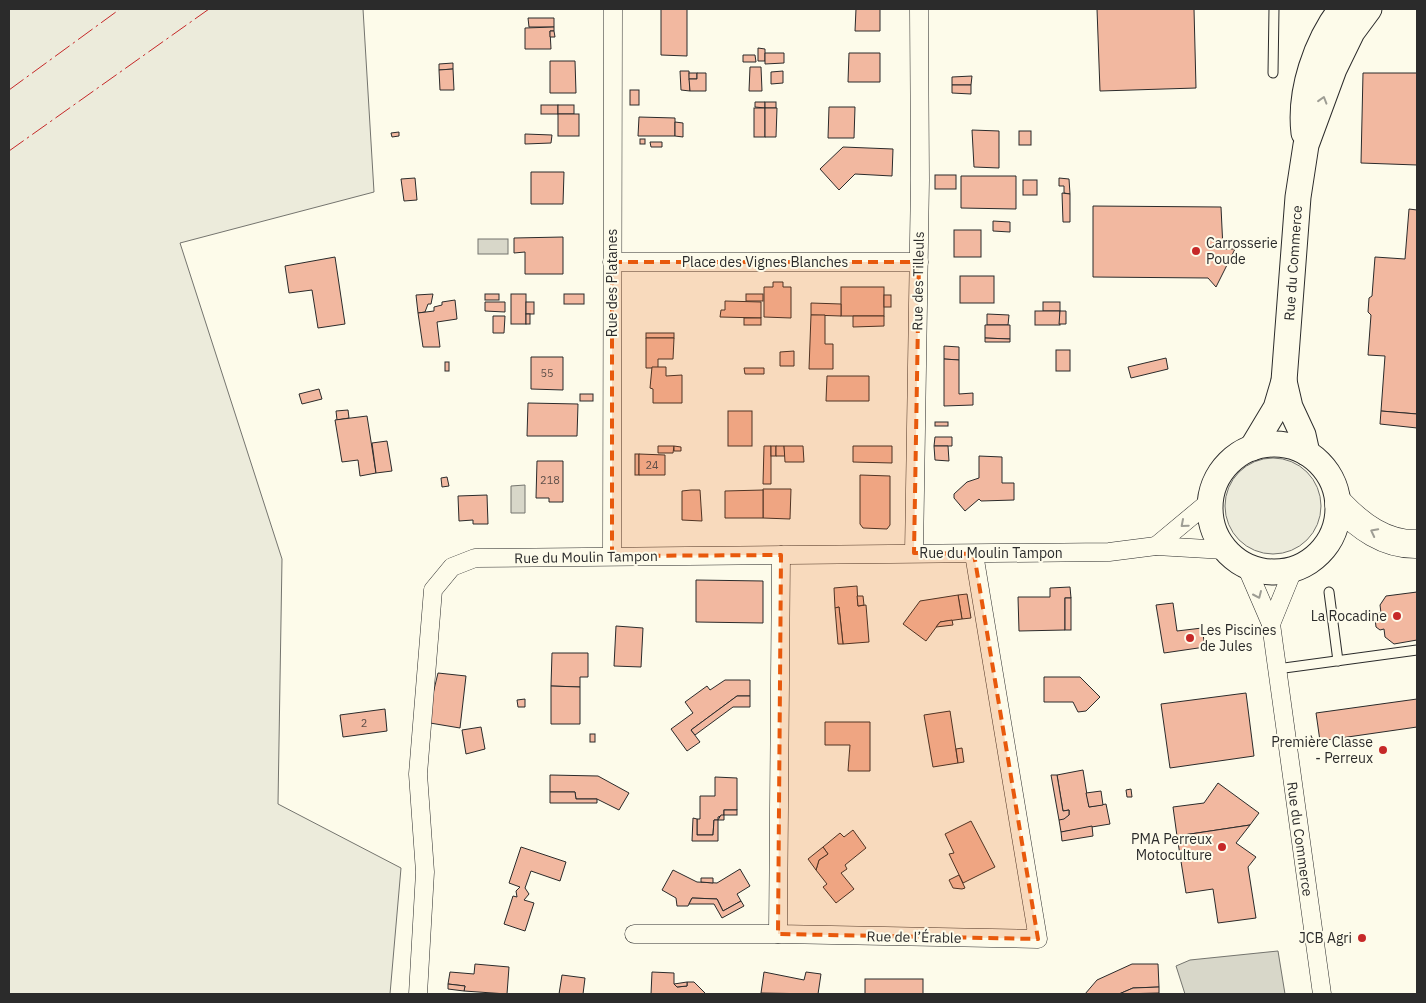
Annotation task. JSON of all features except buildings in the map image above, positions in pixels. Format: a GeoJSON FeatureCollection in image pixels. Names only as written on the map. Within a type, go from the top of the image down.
{"type":"FeatureCollection","features":[{"type":"Feature","properties":{"kind":"highway"},"geometry":{"type":"LineString","coordinates":[[1339,504],[1370,531],[1403,544],[1417,544]]}},
{"type":"Feature","properties":{"kind":"street","name":"Rue des Platanes"},"geometry":{"type":"LineString","coordinates":[[612,556],[613,9]]}},
{"type":"Feature","properties":{"kind":"street","name":"Rue des Tilleuls"},"geometry":{"type":"LineString","coordinates":[[914,553],[919,262],[919,9]]}},
{"type":"Feature","properties":{"kind":"street","name":"Rue du Commerce"},"geometry":{"type":"LineString","coordinates":[[1306,145],[1302,120],[1309,76],[1320,46],[1341,9]]}},
{"type":"Feature","properties":{"kind":"street","name":"Rue du Commerce"},"geometry":{"type":"LineString","coordinates":[[1252,448],[1276,408],[1284,381],[1298,197],[1306,145],[1334,69],[1352,32],[1369,9]]}},
{"type":"Feature","properties":{"kind":"street","name":"Place des Vignes Blanches"},"geometry":{"type":"LineString","coordinates":[[612,262],[919,262]]}},
{"type":"Feature","properties":{"kind":"street","name":"Rue du Commerce"},"geometry":{"type":"LineString","coordinates":[[1284,381],[1290,407],[1303,435],[1307,452]]}},
{"type":"Feature","properties":{"kind":"street"},"geometry":{"type":"LineString","coordinates":[[1280,444],[1307,452],[1320,462],[1336,488],[1339,504],[1334,532],[1328,544],[1307,564],[1293,570],[1269,572],[1246,566],[1226,550],[1216,536],[1211,519],[1210,501],[1214,484],[1223,469],[1236,456],[1252,448],[1280,444]]}},
{"type":"Feature","properties":{"kind":"street"},"geometry":{"type":"LineString","coordinates":[[1156,546],[1210,501]]}},
{"type":"Feature","properties":{"kind":"street","name":"Rue du Moulin Tampon"},"geometry":{"type":"LineString","coordinates":[[418,994],[426,872],[418,774],[433,590],[452,567],[475,558],[1109,552],[1156,546],[1226,550]]}},
{"type":"Feature","properties":{"kind":"street","name":"Rue de l’Érable"},"geometry":{"type":"LineString","coordinates":[[778,934],[1038,939],[974,554]]}},
{"type":"Feature","properties":{"kind":"street"},"geometry":{"type":"LineString","coordinates":[[634,934],[778,934],[781,555]]}},
{"type":"Feature","properties":{"kind":"street","name":"Rue du Commerce"},"geometry":{"type":"LineString","coordinates":[[1246,566],[1271,624],[1322,994]]}},
{"type":"Feature","properties":{"kind":"street","name":"Rue du Commerce"},"geometry":{"type":"LineString","coordinates":[[1271,624],[1293,570]]}},
{"type":"Feature","properties":{"kind":"lane"},"geometry":{"type":"LineString","coordinates":[[1273,73],[1274,9]]}},
{"type":"Feature","properties":{"kind":"lane"},"geometry":{"type":"LineString","coordinates":[[1329,592],[1338,661]]}},
{"type":"Feature","properties":{"kind":"lane"},"geometry":{"type":"LineString","coordinates":[[1277,669],[1417,650]]}},
{"type":"Feature","properties":{"kind":"highlighted area"},"geometry":{"type":"Polygon","coordinates":[[[612,262],[919,262],[914,553],[974,554],[1038,939],[778,934],[781,555],[612,556],[612,262]]]}},
{"type":"Feature","properties":{"kind":"shaded area"},"geometry":{"type":"Polygon","coordinates":[[[9,9],[363,9],[374,192],[180,243],[282,559],[278,804],[401,868],[390,994],[9,994],[9,9]]]}},
{"type":"Feature","properties":{"kind":"shaded area"},"geometry":{"type":"Polygon","coordinates":[[[478,239],[508,239],[508,254],[478,254],[478,239]]]}},
{"type":"Feature","properties":{"kind":"shaded area"},"geometry":{"type":"Polygon","coordinates":[[[1273,458],[1291,462],[1307,472],[1317,488],[1321,506],[1317,524],[1307,540],[1291,550],[1273,554],[1255,550],[1239,540],[1229,524],[1225,506],[1229,488],[1239,472],[1255,462],[1273,458]]]}},
{"type":"Feature","properties":{"kind":"shaded area"},"geometry":{"type":"Polygon","coordinates":[[[525,485],[525,513],[511,513],[511,486],[525,485]]]}},
{"type":"Feature","properties":{"kind":"shaded area"},"geometry":{"type":"Polygon","coordinates":[[[1278,951],[1285,994],[1185,994],[1176,966],[1190,960],[1278,951]]]}},
{"type":"Feature","properties":{"kind":"power"},"geometry":{"type":"LineString","coordinates":[[9,90],[120,9]]}},
{"type":"Feature","properties":{"kind":"power"},"geometry":{"type":"LineString","coordinates":[[9,151],[209,9]]}},
{"type":"Feature","properties":{"kind":"place","name":"Carrosserie Poude"},"geometry":{"type":"Point","coordinates":[1196,251]}},
{"type":"Feature","properties":{"kind":"place","name":"La Rocadine"},"geometry":{"type":"Point","coordinates":[1397,616]}},
{"type":"Feature","properties":{"kind":"place","name":"Les Piscines de Jules"},"geometry":{"type":"Point","coordinates":[1190,638]}},
{"type":"Feature","properties":{"kind":"place","name":"Première Classe - Perreux"},"geometry":{"type":"Point","coordinates":[1383,750]}},
{"type":"Feature","properties":{"kind":"place","name":"PMA Perreux Motoculture"},"geometry":{"type":"Point","coordinates":[1222,847]}},
{"type":"Feature","properties":{"kind":"place","name":"JCB Agri"},"geometry":{"type":"Point","coordinates":[1362,938]}}]}
